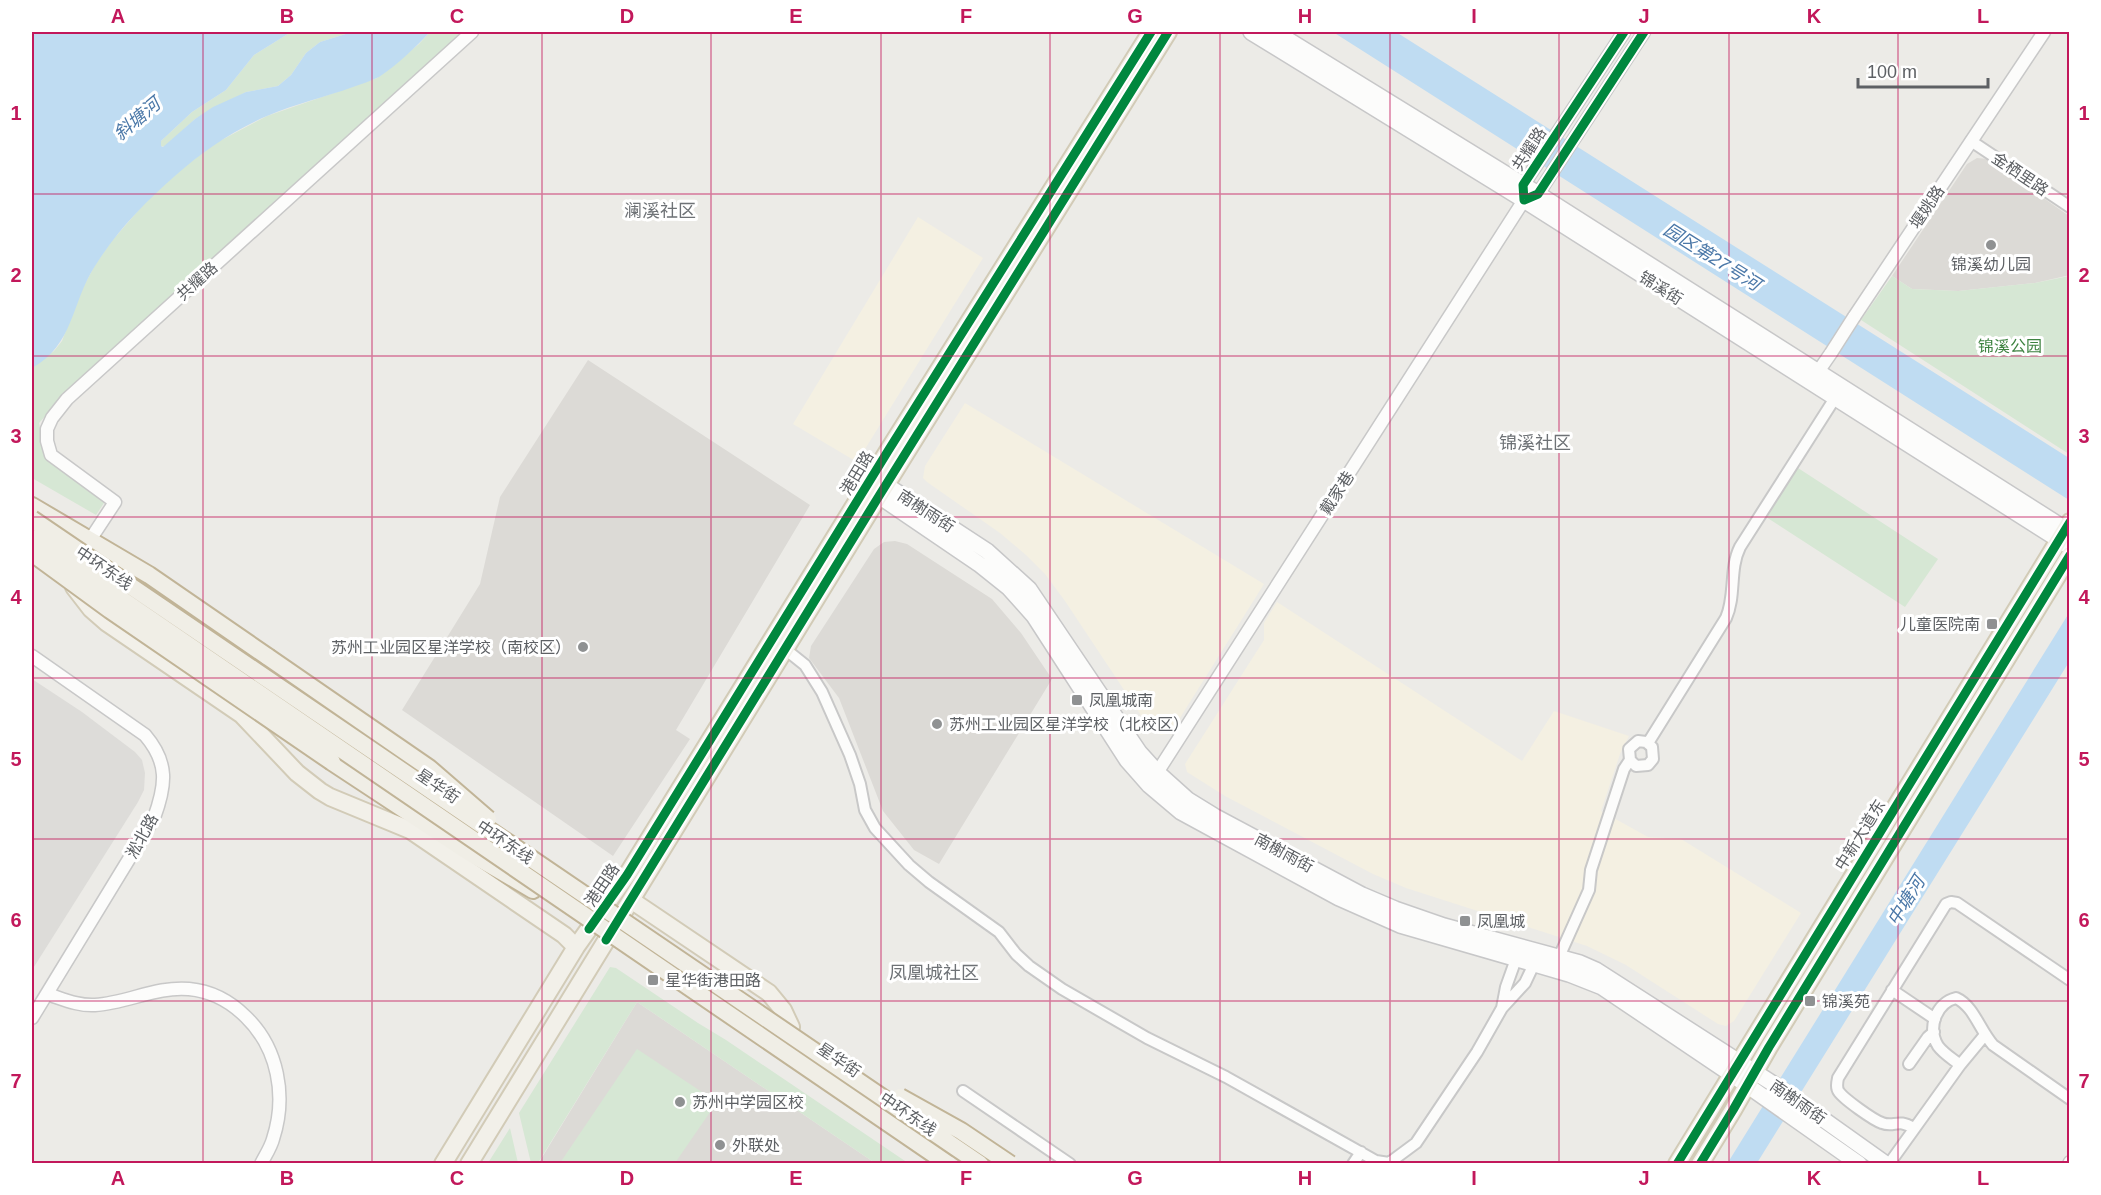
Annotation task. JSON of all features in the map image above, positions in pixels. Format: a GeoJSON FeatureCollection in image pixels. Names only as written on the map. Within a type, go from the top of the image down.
{"type":"FeatureCollection","features":[{"type":"Feature","properties":{"kind":"highway"},"geometry":{"type":"LineString","coordinates":[[32,507],[89,543],[149,575],[429,768],[545,869]]}},
{"type":"Feature","properties":{"kind":"highway","name":"中环东线"},"geometry":{"type":"LineString","coordinates":[[32,519],[980,1164]]}},
{"type":"Feature","properties":{"kind":"highway","name":"中环东线"},"geometry":{"type":"LineString","coordinates":[[32,538],[948,1164]]}},
{"type":"Feature","properties":{"kind":"highway"},"geometry":{"type":"LineString","coordinates":[[32,552],[110,610],[332,762],[470,854],[533,890]]}},
{"type":"Feature","properties":{"kind":"highway"},"geometry":{"type":"LineString","coordinates":[[817,1052],[961,1131],[1010,1164]]}},
{"type":"Feature","properties":{"kind":"main road","name":"港田路"},"geometry":{"type":"LineString","coordinates":[[469,1164],[785,649],[878,488],[1151,32]]}},
{"type":"Feature","properties":{"kind":"main road","name":"港田路"},"geometry":{"type":"LineString","coordinates":[[442,1164],[576,947],[627,875],[878,488],[1168,32]]}},
{"type":"Feature","properties":{"kind":"main road","name":"锦溪街"},"geometry":{"type":"LineString","coordinates":[[1251,32],[1529,193]]}},
{"type":"Feature","properties":{"kind":"main road","name":"锦溪街"},"geometry":{"type":"LineString","coordinates":[[1275,32],[1814,377],[2066,534]]}},
{"type":"Feature","properties":{"kind":"main road","name":"锦溪街"},"geometry":{"type":"LineString","coordinates":[[1814,377],[1835,398],[2066,534]]}},
{"type":"Feature","properties":{"kind":"main road","name":"南榭雨街"},"geometry":{"type":"LineString","coordinates":[[878,488],[1009,588],[1034,616],[1127,760],[1154,779],[1214,816],[1362,895],[1444,926],[1580,963],[1615,981],[1751,1079],[1887,1164]]}},
{"type":"Feature","properties":{"kind":"main road","name":"中新大道东"},"geometry":{"type":"LineString","coordinates":[[1677,1164],[2066,534]]}},
{"type":"Feature","properties":{"kind":"main road","name":"星华街"},"geometry":{"type":"LineString","coordinates":[[89,543],[608,903],[627,907],[769,993],[783,1010],[791,1028],[994,1164]]}},
{"type":"Feature","properties":{"kind":"main road","name":"星华街"},"geometry":{"type":"LineString","coordinates":[[32,552],[533,890],[933,1164]]}},
{"type":"Feature","properties":{"kind":"main road","name":"中新大道东"},"geometry":{"type":"LineString","coordinates":[[1700,1164],[2070,555]]}},
{"type":"Feature","properties":{"kind":"main road"},"geometry":{"type":"LineString","coordinates":[[60,569],[98,616],[242,715],[309,784],[330,797],[410,830],[564,936],[576,947]]}},
{"type":"Feature","properties":{"kind":"main road","name":"南榭雨街"},"geometry":{"type":"LineString","coordinates":[[1154,779],[1181,812],[1339,898],[1400,925],[1569,974],[1602,987],[1735,1067]]}},
{"type":"Feature","properties":{"kind":"main road","name":"南榭雨街"},"geometry":{"type":"LineString","coordinates":[[1793,1107],[1859,1164]]}},
{"type":"Feature","properties":{"kind":"street","name":"共耀路"},"geometry":{"type":"LineString","coordinates":[[89,543],[115,502],[51,455],[47,441],[47,429],[52,418],[67,399],[472,32]]}},
{"type":"Feature","properties":{"kind":"street","name":"共耀路"},"geometry":{"type":"LineString","coordinates":[[1529,193],[1538,163],[1623,32]]}},
{"type":"Feature","properties":{"kind":"street","name":"共耀路"},"geometry":{"type":"LineString","coordinates":[[1529,193],[1552,173],[1644,32]]}},
{"type":"Feature","properties":{"kind":"street","name":"堰姚路"},"geometry":{"type":"LineString","coordinates":[[1814,377],[2044,32]]}},
{"type":"Feature","properties":{"kind":"street","name":"金栖里路"},"geometry":{"type":"LineString","coordinates":[[1971,141],[2070,207]]}},
{"type":"Feature","properties":{"kind":"street","name":"戴家巷"},"geometry":{"type":"LineString","coordinates":[[1154,779],[1529,193]]}},
{"type":"Feature","properties":{"kind":"street"},"geometry":{"type":"LineString","coordinates":[[1648,743],[1729,612],[1737,553],[1835,398]]}},
{"type":"Feature","properties":{"kind":"street"},"geometry":{"type":"LineString","coordinates":[[785,649],[805,665],[822,692],[850,755],[866,810],[875,828],[909,866],[999,932],[1016,954],[1029,966],[1062,989],[1137,1033],[1226,1077],[1376,1161],[1389,1162],[1416,1143],[1477,1052],[1502,1008],[1522,988],[1534,964]]}},
{"type":"Feature","properties":{"kind":"street","name":"淞北路"},"geometry":{"type":"LineString","coordinates":[[32,656],[145,735],[157,748],[164,774],[160,801],[154,818],[32,1018]]}},
{"type":"Feature","properties":{"kind":"street"},"geometry":{"type":"LineString","coordinates":[[1638,741],[1648,743],[1653,751],[1651,762],[1640,766],[1630,760],[1628,753],[1631,745],[1638,741]]}},
{"type":"Feature","properties":{"kind":"street"},"geometry":{"type":"LineString","coordinates":[[1559,957],[1589,890],[1591,870],[1624,768],[1630,760]]}},
{"type":"Feature","properties":{"kind":"street"},"geometry":{"type":"LineString","coordinates":[[1914,1128],[1905,1122],[1883,1124],[1839,1092],[1838,1078],[1946,904],[1957,903],[2070,980]]}},
{"type":"Feature","properties":{"kind":"street"},"geometry":{"type":"LineString","coordinates":[[1502,1008],[1506,987],[1516,958]]}},
{"type":"Feature","properties":{"kind":"street"},"geometry":{"type":"LineString","coordinates":[[47,994],[78,1004],[94,1005],[112,1003],[159,991],[189,989],[215,996],[237,1008],[258,1028],[273,1056],[278,1080],[279,1106],[273,1139],[261,1164]]}},
{"type":"Feature","properties":{"kind":"street"},"geometry":{"type":"LineString","coordinates":[[1892,990],[1935,1019]]}},
{"type":"Feature","properties":{"kind":"street"},"geometry":{"type":"LineString","coordinates":[[1960,1065],[1938,1045],[1934,1032],[1935,1019],[1942,1004],[1956,998],[1969,1008],[1984,1036],[1993,1045],[2070,1099]]}},
{"type":"Feature","properties":{"kind":"street"},"geometry":{"type":"LineString","coordinates":[[1909,1064],[1934,1032]]}},
{"type":"Feature","properties":{"kind":"street"},"geometry":{"type":"LineString","coordinates":[[1887,1164],[1984,1036]]}},
{"type":"Feature","properties":{"kind":"street"},"geometry":{"type":"LineString","coordinates":[[963,1091],[1070,1164]]}},
{"type":"Feature","properties":{"kind":"street"},"geometry":{"type":"LineString","coordinates":[[1353,1164],[1360,1152]]}},
{"type":"Feature","properties":{"kind":"shaded area","name":"锦溪幼儿园"},"geometry":{"type":"Polygon","coordinates":[[[1977,158],[1988,159],[2069,216],[2070,275],[2035,283],[1958,291],[1912,289],[1892,276],[1967,164],[1977,158]]]}},
{"type":"Feature","properties":{"kind":"shaded area"},"geometry":{"type":"Polygon","coordinates":[[[918,217],[983,258],[857,462],[793,424],[918,217]]]}},
{"type":"Feature","properties":{"kind":"shaded area","name":"苏州工业园区星洋学校（南校区）"},"geometry":{"type":"Polygon","coordinates":[[[588,360],[810,505],[676,730],[690,739],[613,856],[402,710],[480,584],[500,497],[588,360]]]}},
{"type":"Feature","properties":{"kind":"shaded area"},"geometry":{"type":"Polygon","coordinates":[[[965,403],[1264,584],[1173,729],[1167,734],[1161,735],[1150,729],[1045,574],[1000,533],[923,478],[925,466],[965,403]]]}},
{"type":"Feature","properties":{"kind":"shaded area","name":"苏州工业园区星洋学校（北校区）"},"geometry":{"type":"Polygon","coordinates":[[[895,541],[907,544],[992,599],[1021,633],[1052,679],[939,864],[914,850],[883,811],[839,698],[809,658],[811,646],[874,549],[884,542],[895,541]]]}},
{"type":"Feature","properties":{"kind":"shaded area"},"geometry":{"type":"Polygon","coordinates":[[[1277,602],[1522,761],[1554,711],[1629,736],[1620,754],[1601,811],[1648,837],[1681,839],[1801,913],[1734,1021],[1726,1026],[1718,1024],[1626,965],[1587,946],[1406,888],[1373,874],[1225,796],[1187,772],[1185,764],[1264,640],[1264,623],[1277,602]]]}},
{"type":"Feature","properties":{"kind":"shaded area"},"geometry":{"type":"Polygon","coordinates":[[[32,679],[82,712],[135,752],[142,760],[145,773],[144,790],[138,802],[32,970],[32,679]]]}},
{"type":"Feature","properties":{"kind":"shaded area","name":"苏州中学园区校"},"geometry":{"type":"Polygon","coordinates":[[[637,1002],[875,1163],[538,1164],[637,1002]]]}},
{"type":"Feature","properties":{"kind":"green space"},"geometry":{"type":"Polygon","coordinates":[[[291,32],[352,32],[320,42],[306,53],[291,75],[278,86],[246,92],[195,119],[165,147],[161,146],[161,141],[192,112],[226,90],[254,55],[291,32]]]}},
{"type":"Feature","properties":{"kind":"green space"},"geometry":{"type":"Polygon","coordinates":[[[430,32],[470,32],[81,377],[39,423],[46,455],[106,500],[96,515],[32,478],[32,368],[54,351],[62,341],[80,293],[95,265],[111,242],[149,198],[214,144],[267,116],[377,78],[419,44],[430,32]]]}},
{"type":"Feature","properties":{"kind":"green space","name":"锦溪公园"},"geometry":{"type":"Polygon","coordinates":[[[1892,276],[1912,289],[1958,291],[2035,283],[2069,276],[2069,454],[1861,320],[1892,276]]]}},
{"type":"Feature","properties":{"kind":"green space"},"geometry":{"type":"Polygon","coordinates":[[[1798,468],[1938,559],[1905,607],[1766,517],[1798,468]]]}},
{"type":"Feature","properties":{"kind":"green space"},"geometry":{"type":"Polygon","coordinates":[[[610,967],[616,968],[726,1040],[908,1163],[875,1163],[637,1002],[538,1163],[531,1163],[519,1113],[610,967]]]}},
{"type":"Feature","properties":{"kind":"green space"},"geometry":{"type":"Polygon","coordinates":[[[637,1049],[717,1102],[675,1163],[560,1163],[637,1049]]]}},
{"type":"Feature","properties":{"kind":"green space"},"geometry":{"type":"Polygon","coordinates":[[[510,1128],[518,1163],[488,1163],[510,1128]]]}},
{"type":"Feature","properties":{"kind":"water","name":"斜塘河"},"geometry":{"type":"Polygon","coordinates":[[[36,32],[291,32],[254,55],[226,90],[192,112],[161,141],[163,147],[195,119],[213,107],[246,92],[278,86],[291,75],[306,53],[320,42],[352,32],[430,32],[406,56],[379,77],[267,116],[219,142],[186,166],[122,229],[87,280],[70,322],[56,348],[46,359],[32,368],[32,37],[36,32]]]}},
{"type":"Feature","properties":{"kind":"water","name":"园区第27号河"},"geometry":{"type":"Polygon","coordinates":[[[1333,32],[1396,32],[2069,458],[2069,500],[1333,32]]]}},
{"type":"Feature","properties":{"kind":"water","name":"中塘河"},"geometry":{"type":"Polygon","coordinates":[[[2069,613],[2069,662],[1757,1163],[1727,1164],[2069,613]]]}},
{"type":"Feature","properties":{"kind":"cycle path"},"geometry":{"type":"LineString","coordinates":[[589,929],[627,875],[888,451],[1151,32]]}},
{"type":"Feature","properties":{"kind":"cycle path"},"geometry":{"type":"LineString","coordinates":[[606,940],[1168,32]]}},
{"type":"Feature","properties":{"kind":"cycle path"},"geometry":{"type":"LineString","coordinates":[[1624,32],[1523,185],[1524,200],[1538,194],[1644,32]]}},
{"type":"Feature","properties":{"kind":"cycle path"},"geometry":{"type":"LineString","coordinates":[[1677,1164],[2070,522]]}},
{"type":"Feature","properties":{"kind":"cycle path"},"geometry":{"type":"LineString","coordinates":[[1700,1164],[2070,555]]}},
{"type":"Feature","properties":{"kind":"place","name":"锦溪幼儿园"},"geometry":{"type":"Point","coordinates":[1991,245]}},
{"type":"Feature","properties":{"kind":"place","name":"儿童医院南"},"geometry":{"type":"Point","coordinates":[1992,624]}},
{"type":"Feature","properties":{"kind":"place","name":"苏州工业园区星洋学校（南校区）"},"geometry":{"type":"Point","coordinates":[583,647]}},
{"type":"Feature","properties":{"kind":"place","name":"凤凰城南"},"geometry":{"type":"Point","coordinates":[1077,700]}},
{"type":"Feature","properties":{"kind":"place","name":"苏州工业园区星洋学校（北校区）"},"geometry":{"type":"Point","coordinates":[937,724]}},
{"type":"Feature","properties":{"kind":"place","name":"凤凰城"},"geometry":{"type":"Point","coordinates":[1465,921]}},
{"type":"Feature","properties":{"kind":"place","name":"星华街港田路"},"geometry":{"type":"Point","coordinates":[653,980]}},
{"type":"Feature","properties":{"kind":"place","name":"锦溪苑"},"geometry":{"type":"Point","coordinates":[1810,1001]}},
{"type":"Feature","properties":{"kind":"place","name":"苏州中学园区校"},"geometry":{"type":"Point","coordinates":[680,1102]}},
{"type":"Feature","properties":{"kind":"place","name":"外联处"},"geometry":{"type":"Point","coordinates":[720,1145]}},
{"type":"Feature","properties":{"kind":"district","name":"澜溪社区"},"geometry":{"type":"Point","coordinates":[660,211]}},
{"type":"Feature","properties":{"kind":"district","name":"锦溪社区"},"geometry":{"type":"Point","coordinates":[1535,443]}},
{"type":"Feature","properties":{"kind":"district","name":"凤凰城社区"},"geometry":{"type":"Point","coordinates":[934,973]}}]}
